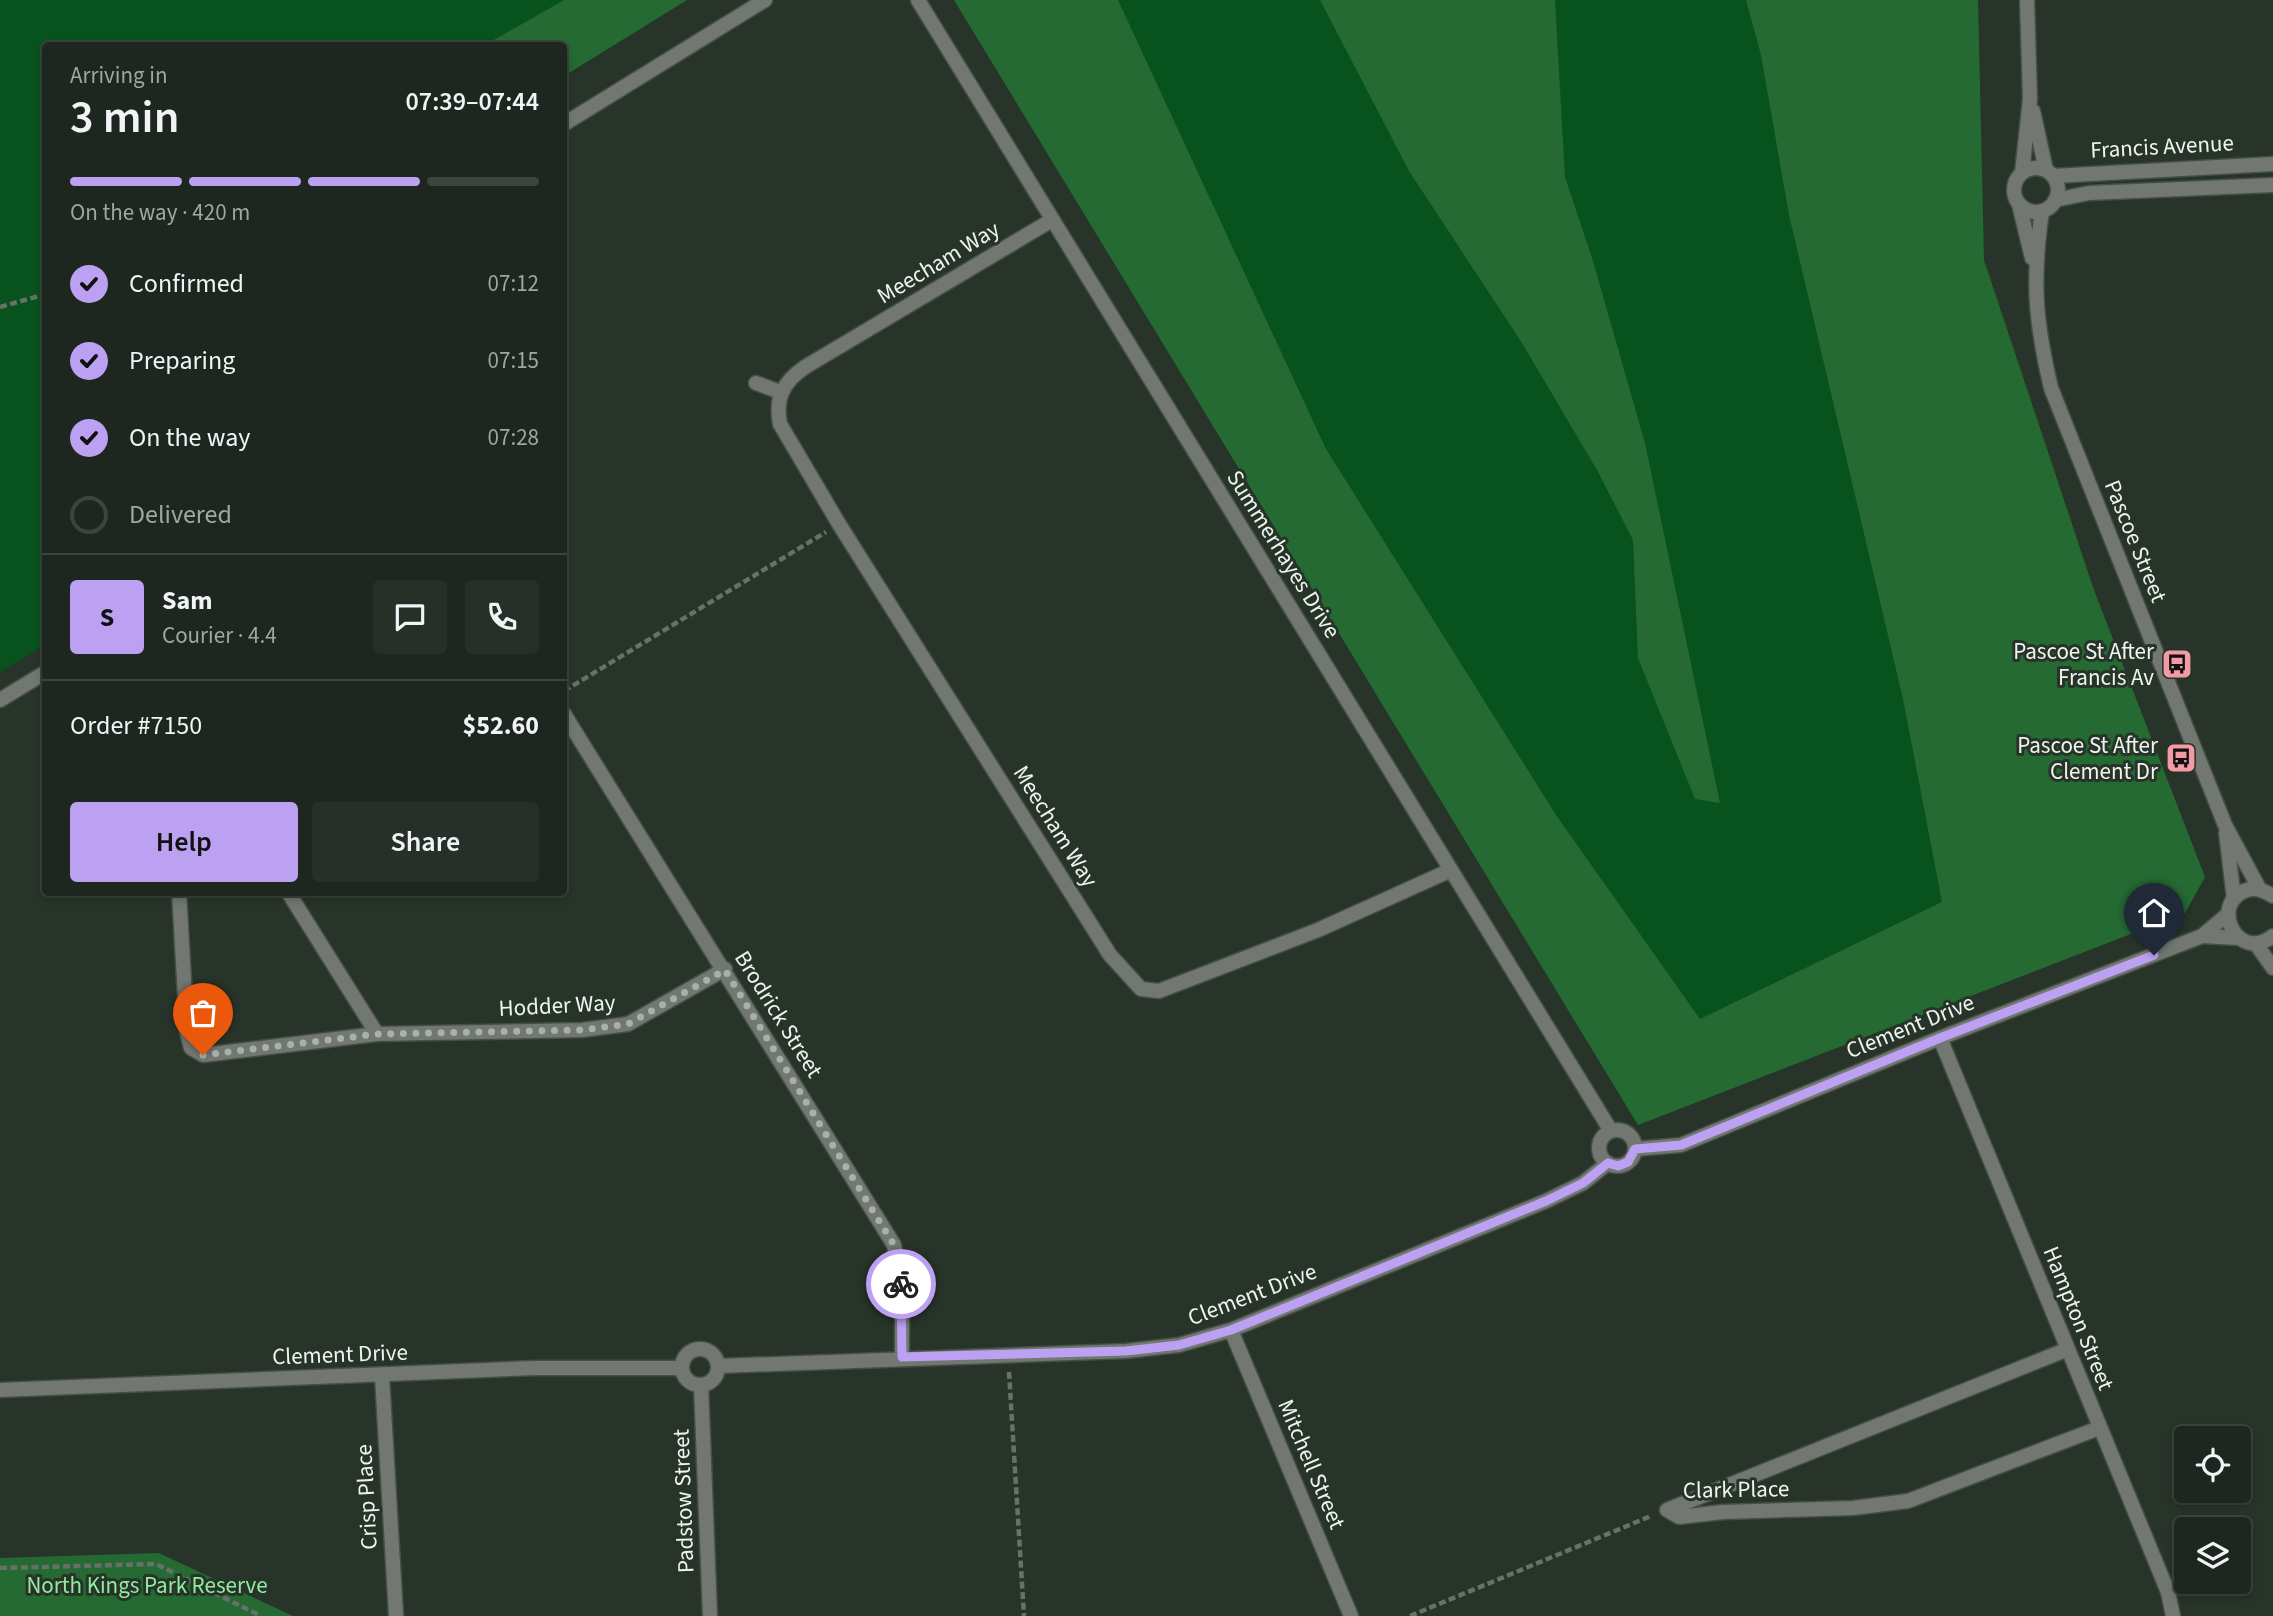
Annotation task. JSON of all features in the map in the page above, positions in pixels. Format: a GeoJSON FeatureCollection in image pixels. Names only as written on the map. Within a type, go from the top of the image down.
{"type":"FeatureCollection","features":[{"type":"Feature","properties":{"kind":"street"},"geometry":{"type":"LineString","coordinates":[[567,122],[765,0]]}},
{"type":"Feature","properties":{"kind":"street","name":"Summerhayes Drive"},"geometry":{"type":"LineString","coordinates":[[918,0],[1611,1131]]}},
{"type":"Feature","properties":{"kind":"street"},"geometry":{"type":"LineString","coordinates":[[2028,0],[2030,99],[2022,173],[2014,191],[2019,204],[2030,211],[2042,211],[2055,200],[2058,187],[2049,173],[2030,99]]}},
{"type":"Feature","properties":{"kind":"street","name":"Francis Avenue"},"geometry":{"type":"LineString","coordinates":[[2049,173],[2273,164]]}},
{"type":"Feature","properties":{"kind":"street"},"geometry":{"type":"LineString","coordinates":[[2022,173],[2034,168],[2049,173]]}},
{"type":"Feature","properties":{"kind":"street","name":"Francis Avenue"},"geometry":{"type":"LineString","coordinates":[[2055,200],[2089,192],[2273,184]]}},
{"type":"Feature","properties":{"kind":"street","name":"Pascoe Street"},"geometry":{"type":"LineString","coordinates":[[2019,204],[2034,266]]}},
{"type":"Feature","properties":{"kind":"street","name":"Pascoe Street"},"geometry":{"type":"LineString","coordinates":[[2042,211],[2034,266],[2036,317],[2051,388],[2225,825],[2267,893]]}},
{"type":"Feature","properties":{"kind":"street","name":"Meecham Way"},"geometry":{"type":"LineString","coordinates":[[1052,220],[790,377],[780,392],[777,410],[780,424],[839,524],[1110,955],[1141,989],[1159,991],[1269,949],[1451,870]]}},
{"type":"Feature","properties":{"kind":"street"},"geometry":{"type":"LineString","coordinates":[[756,383],[780,392]]}},
{"type":"Feature","properties":{"kind":"street"},"geometry":{"type":"LineString","coordinates":[[0,700],[42,675]]}},
{"type":"Feature","properties":{"kind":"street","name":"Brodrick Street"},"geometry":{"type":"LineString","coordinates":[[567,719],[894,1245],[902,1288],[902,1357]]}},
{"type":"Feature","properties":{"kind":"street","name":"Pascoe Street"},"geometry":{"type":"LineString","coordinates":[[2225,825],[2234,899],[2228,914]]}},
{"type":"Feature","properties":{"kind":"street","name":"Pascoe Street"},"geometry":{"type":"LineString","coordinates":[[2234,899],[2245,891],[2267,893]]}},
{"type":"Feature","properties":{"kind":"street","name":"Hodder Way"},"geometry":{"type":"LineString","coordinates":[[179,896],[184,1004],[191,1048],[203,1055],[377,1034],[582,1030],[628,1024],[725,970]]}},
{"type":"Feature","properties":{"kind":"street"},"geometry":{"type":"LineString","coordinates":[[291,896],[377,1034]]}},
{"type":"Feature","properties":{"kind":"street"},"geometry":{"type":"LineString","coordinates":[[2228,914],[2232,931],[2239,938],[2256,944],[2273,968]]}},
{"type":"Feature","properties":{"kind":"street","name":"Clement Drive"},"geometry":{"type":"LineString","coordinates":[[1635,1149],[1681,1145],[1940,1038],[2202,936],[2228,914]]}},
{"type":"Feature","properties":{"kind":"street","name":"Clement Drive"},"geometry":{"type":"LineString","coordinates":[[2202,936],[2239,938]]}},
{"type":"Feature","properties":{"kind":"street"},"geometry":{"type":"LineString","coordinates":[[2256,944],[2273,936]]}},
{"type":"Feature","properties":{"kind":"street","name":"Hampton Street"},"geometry":{"type":"LineString","coordinates":[[1940,1038],[2168,1592],[2173,1616]]}},
{"type":"Feature","properties":{"kind":"street"},"geometry":{"type":"LineString","coordinates":[[1621,1130],[1630,1135],[1635,1149],[1631,1159],[1623,1165],[1608,1163],[1601,1156],[1603,1137],[1611,1131],[1621,1130]]}},
{"type":"Feature","properties":{"kind":"street","name":"Clement Drive"},"geometry":{"type":"LineString","coordinates":[[718,1366],[902,1357],[1126,1351],[1179,1345],[1231,1330],[1546,1201],[1583,1183],[1608,1163]]}},
{"type":"Feature","properties":{"kind":"street","name":"Mitchell Street"},"geometry":{"type":"LineString","coordinates":[[1231,1330],[1351,1616]]}},
{"type":"Feature","properties":{"kind":"street"},"geometry":{"type":"LineString","coordinates":[[696,1349],[711,1352],[718,1366],[713,1378],[701,1385],[690,1382],[681,1368],[687,1353],[696,1349]]}},
{"type":"Feature","properties":{"kind":"street","name":"Clark Place"},"geometry":{"type":"LineString","coordinates":[[1667,1510],[2068,1349]]}},
{"type":"Feature","properties":{"kind":"street","name":"Clement Drive"},"geometry":{"type":"LineString","coordinates":[[0,1390],[534,1368],[681,1368]]}},
{"type":"Feature","properties":{"kind":"street","name":"Crisp Place"},"geometry":{"type":"LineString","coordinates":[[382,1376],[396,1615]]}},
{"type":"Feature","properties":{"kind":"street","name":"Padstow Street"},"geometry":{"type":"LineString","coordinates":[[701,1385],[710,1616]]}},
{"type":"Feature","properties":{"kind":"street","name":"Clark Place"},"geometry":{"type":"LineString","coordinates":[[1667,1510],[1679,1517],[1723,1512],[1853,1508],[1908,1500],[2099,1428]]}},
{"type":"Feature","properties":{"kind":"path"},"geometry":{"type":"LineString","coordinates":[[0,307],[42,295]]}},
{"type":"Feature","properties":{"kind":"path"},"geometry":{"type":"LineString","coordinates":[[567,689],[839,524]]}},
{"type":"Feature","properties":{"kind":"path"},"geometry":{"type":"LineString","coordinates":[[1008,1354],[1024,1616]]}},
{"type":"Feature","properties":{"kind":"path"},"geometry":{"type":"LineString","coordinates":[[1410,1616],[1667,1510]]}},
{"type":"Feature","properties":{"kind":"path"},"geometry":{"type":"LineString","coordinates":[[0,1568],[156,1564],[261,1616]]}},
{"type":"Feature","properties":{"kind":"green space"},"geometry":{"type":"Polygon","coordinates":[[[0,0],[687,0],[567,74],[567,42],[42,42],[42,647],[0,672],[0,0]]]}},
{"type":"Feature","properties":{"kind":"green space"},"geometry":{"type":"Polygon","coordinates":[[[564,0],[687,0],[567,74],[567,42],[490,42],[564,0]]]}},
{"type":"Feature","properties":{"kind":"green space"},"geometry":{"type":"Polygon","coordinates":[[[954,0],[1978,0],[1984,260],[2094,590],[2205,877],[2185,913],[1638,1125],[954,0]]]}},
{"type":"Feature","properties":{"kind":"green space"},"geometry":{"type":"Polygon","coordinates":[[[954,0],[1118,0],[1326,449],[1556,815],[1700,1019],[1942,902],[1903,699],[1789,215],[1761,55],[1746,0],[1978,0],[1984,260],[2094,590],[2205,877],[2185,913],[1638,1125],[954,0]]]}},
{"type":"Feature","properties":{"kind":"green space"},"geometry":{"type":"Polygon","coordinates":[[[1320,0],[1555,0],[1565,177],[1593,261],[1645,443],[1720,803],[1695,799],[1638,658],[1633,540],[1597,470],[1522,343],[1409,171],[1320,0]]]}},
{"type":"Feature","properties":{"kind":"green space","name":"North Kings Park Reserve"},"geometry":{"type":"Polygon","coordinates":[[[159,1553],[293,1616],[0,1616],[0,1558],[159,1553]]]}},
{"type":"Feature","properties":{"kind":"way so far"},"geometry":{"type":"LineString","coordinates":[[203,1055],[377,1034],[582,1030],[628,1024],[725,970],[867,1197],[894,1245],[901,1284]]}},
{"type":"Feature","properties":{"kind":"place","name":"Pascoe St After Francis Av"},"geometry":{"type":"Point","coordinates":[2177,664]}},
{"type":"Feature","properties":{"kind":"place","name":"Pascoe St After Clement Dr"},"geometry":{"type":"Point","coordinates":[2181,758]}},
{"type":"Feature","properties":{"kind":"route"},"geometry":{"type":"LineString","coordinates":[[901,1284],[902,1357],[1126,1351],[1179,1345],[1231,1330],[1546,1201],[1583,1183],[1608,1163],[1623,1165],[1628,1162],[1635,1149],[1681,1145],[1940,1038],[2154,955]]}}]}
